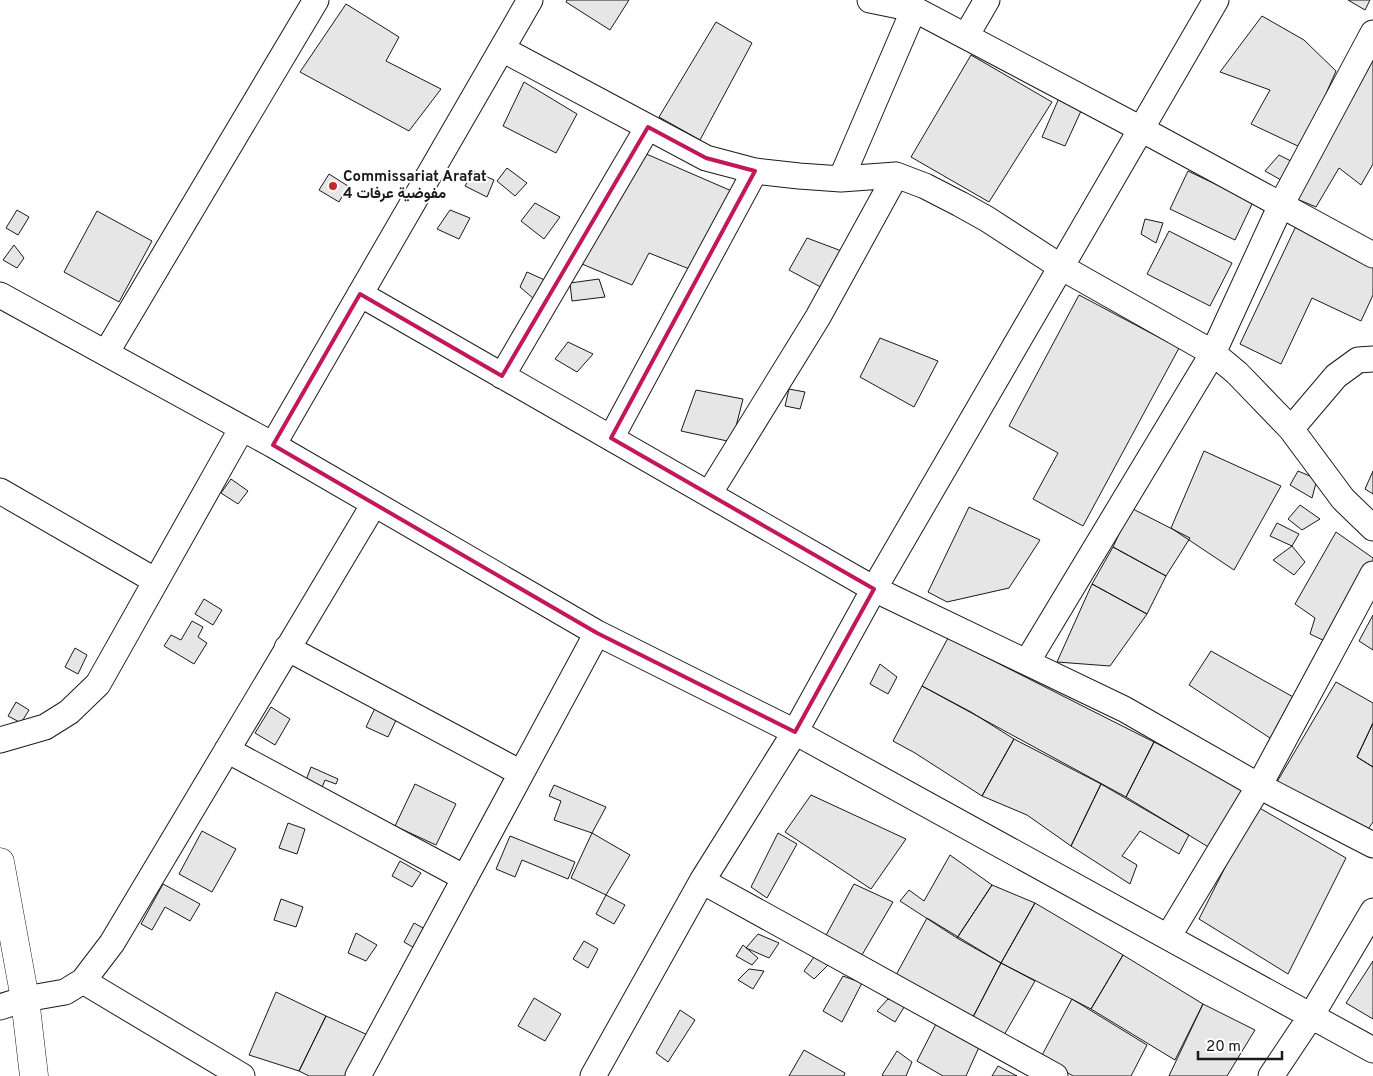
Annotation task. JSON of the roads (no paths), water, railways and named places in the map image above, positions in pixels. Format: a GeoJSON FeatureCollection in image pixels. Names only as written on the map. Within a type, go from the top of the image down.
{"type":"FeatureCollection","features":[{"type":"Feature","properties":{"kind":"street"},"geometry":{"type":"LineString","coordinates":[[106,353],[316,0]]}},
{"type":"Feature","properties":{"kind":"street"},"geometry":{"type":"LineString","coordinates":[[273,445],[530,0]]}},
{"type":"Feature","properties":{"kind":"street"},"geometry":{"type":"LineString","coordinates":[[870,0],[914,9],[1373,255]]}},
{"type":"Feature","properties":{"kind":"street"},"geometry":{"type":"LineString","coordinates":[[966,36],[987,0]]}},
{"type":"Feature","properties":{"kind":"street"},"geometry":{"type":"LineString","coordinates":[[593,1076],[702,881],[795,732],[874,589],[1216,0]]}},
{"type":"Feature","properties":{"kind":"street"},"geometry":{"type":"LineString","coordinates":[[841,179],[914,9]]}},
{"type":"Feature","properties":{"kind":"street"},"geometry":{"type":"LineString","coordinates":[[1027,662],[1213,353],[1281,205],[1373,33]]}},
{"type":"Feature","properties":{"kind":"street"},"geometry":{"type":"LineString","coordinates":[[502,49],[706,158],[755,171],[799,176],[841,179],[896,175],[925,186],[967,207],[1061,267],[1213,353],[1237,373],[1291,429],[1343,498],[1373,528]]}},
{"type":"Feature","properties":{"kind":"street"},"geometry":{"type":"LineString","coordinates":[[502,376],[648,127]]}},
{"type":"Feature","properties":{"kind":"street"},"geometry":{"type":"LineString","coordinates":[[611,438],[755,171]]}},
{"type":"Feature","properties":{"kind":"street"},"geometry":{"type":"LineString","coordinates":[[709,494],[818,317],[896,175]]}},
{"type":"Feature","properties":{"kind":"street"},"geometry":{"type":"LineString","coordinates":[[360,294],[874,589],[1124,709],[1259,786],[1373,845]]}},
{"type":"Feature","properties":{"kind":"street"},"geometry":{"type":"LineString","coordinates":[[0,295],[273,445],[597,633],[795,732],[1373,1050]]}},
{"type":"Feature","properties":{"kind":"street"},"geometry":{"type":"LineString","coordinates":[[1291,429],[1336,376],[1358,360],[1373,359]]}},
{"type":"Feature","properties":{"kind":"street"},"geometry":{"type":"LineString","coordinates":[[0,740],[45,727],[70,712],[98,684],[242,428]]}},
{"type":"Feature","properties":{"kind":"street"},"geometry":{"type":"LineString","coordinates":[[0,491],[156,581]]}},
{"type":"Feature","properties":{"kind":"street"},"geometry":{"type":"LineString","coordinates":[[12,1003],[65,992],[83,981],[112,943],[374,504]]}},
{"type":"Feature","properties":{"kind":"street"},"geometry":{"type":"LineString","coordinates":[[1168,937],[1259,786],[1373,574]]}},
{"type":"Feature","properties":{"kind":"street"},"geometry":{"type":"LineString","coordinates":[[358,1076],[597,633]]}},
{"type":"Feature","properties":{"kind":"street"},"geometry":{"type":"LineString","coordinates":[[287,648],[521,773]]}},
{"type":"Feature","properties":{"kind":"street"},"geometry":{"type":"LineString","coordinates":[[227,750],[465,878]]}},
{"type":"Feature","properties":{"kind":"street"},"geometry":{"type":"LineString","coordinates":[[0,862],[12,1003],[34,1076]]}},
{"type":"Feature","properties":{"kind":"street"},"geometry":{"type":"LineString","coordinates":[[702,881],[1054,1076]]}},
{"type":"Feature","properties":{"kind":"street"},"geometry":{"type":"LineString","coordinates":[[1271,1076],[1311,1016],[1373,911]]}},
{"type":"Feature","properties":{"kind":"street"},"geometry":{"type":"LineString","coordinates":[[83,981],[242,1076]]}},
{"type":"Feature","properties":{"kind":"place","name":"Commissariat Arafat 4 مفوضية عرفات"},"geometry":{"type":"Point","coordinates":[333,186]}}]}
